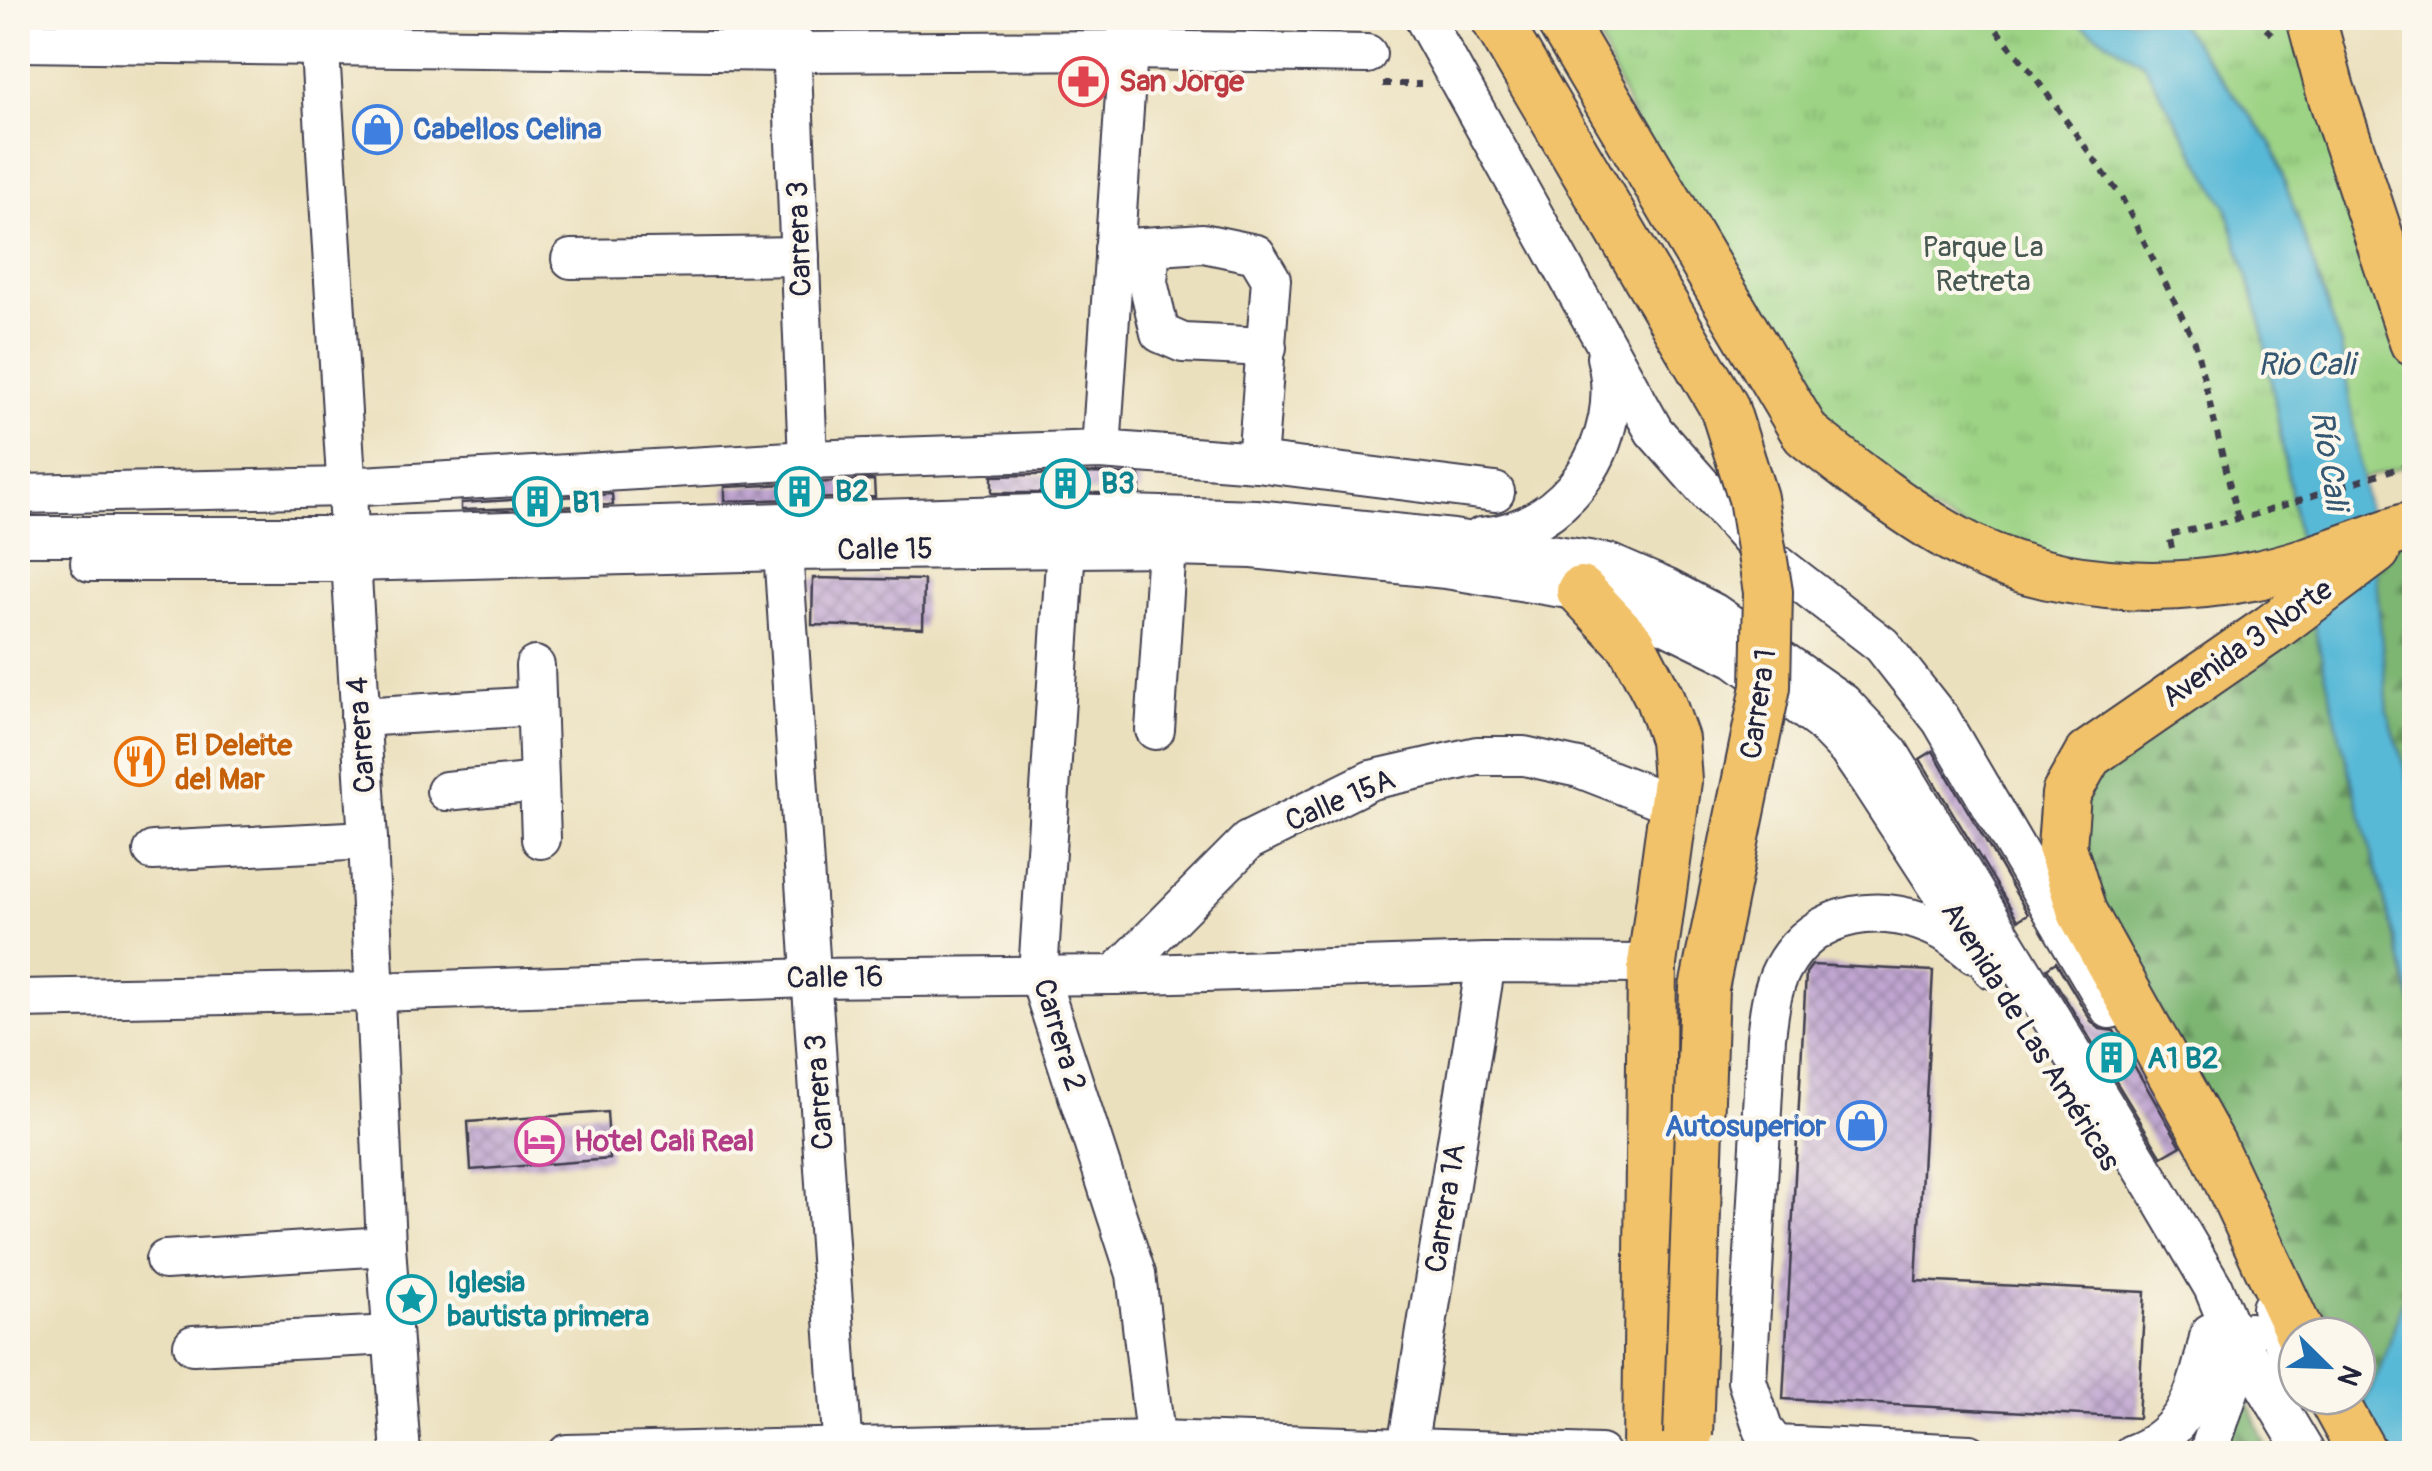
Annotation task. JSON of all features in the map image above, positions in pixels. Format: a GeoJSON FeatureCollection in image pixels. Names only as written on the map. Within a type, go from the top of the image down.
{"type":"FeatureCollection","features":[{"type":"Feature","properties":{"kind":"main road","name":"Carrera 1"},"geometry":{"type":"LineString","coordinates":[[1494,18],[1724,407],[1753,498],[1768,592],[1766,687],[1704,988],[1674,1447]]}},
{"type":"Feature","properties":{"kind":"main road"},"geometry":{"type":"LineString","coordinates":[[1559,18],[1806,434],[1868,483],[1969,548],[2022,567],[2078,580],[2176,585],[2254,576],[2410,525]]}},
{"type":"Feature","properties":{"kind":"main road"},"geometry":{"type":"LineString","coordinates":[[2311,18],[2330,89],[2414,342]]}},
{"type":"Feature","properties":{"kind":"main road","name":"Avenida 3 Norte"},"geometry":{"type":"LineString","coordinates":[[2292,1316],[2212,1146],[2082,912],[2062,847],[2066,794],[2088,755],[2272,628],[2410,525]]}},
{"type":"Feature","properties":{"kind":"main road"},"geometry":{"type":"LineString","coordinates":[[1581,591],[1632,645],[1659,697],[1674,738],[1677,781],[1652,964],[1674,1447]]}},
{"type":"Feature","properties":{"kind":"main road"},"geometry":{"type":"LineString","coordinates":[[2342,1416],[2363,1454]]}},
{"type":"Feature","properties":{"kind":"street"},"geometry":{"type":"LineString","coordinates":[[1424,18],[1654,431],[1759,550],[1882,644],[1941,720],[2197,1155],[2263,1287],[2277,1367]]}},
{"type":"Feature","properties":{"kind":"street"},"geometry":{"type":"LineString","coordinates":[[18,42],[319,31],[1128,34],[1366,54]]}},
{"type":"Feature","properties":{"kind":"street","name":"Carrera 4"},"geometry":{"type":"LineString","coordinates":[[319,31],[368,840],[386,1246],[402,1454]]}},
{"type":"Feature","properties":{"kind":"street"},"geometry":{"type":"LineString","coordinates":[[1101,450],[1132,248],[1128,34]]}},
{"type":"Feature","properties":{"kind":"street","name":"Carrera 3"},"geometry":{"type":"LineString","coordinates":[[791,35],[808,460]]}},
{"type":"Feature","properties":{"kind":"street"},"geometry":{"type":"LineString","coordinates":[[1132,248],[1202,244],[1256,254],[1271,278],[1257,462]]}},
{"type":"Feature","properties":{"kind":"street"},"geometry":{"type":"LineString","coordinates":[[1132,248],[1148,282],[1160,334],[1183,343],[1266,348]]}},
{"type":"Feature","properties":{"kind":"street"},"geometry":{"type":"LineString","coordinates":[[571,259],[800,256]]}},
{"type":"Feature","properties":{"kind":"street"},"geometry":{"type":"LineString","coordinates":[[1454,539],[1496,536],[1536,521],[1579,483],[1596,459],[1609,418],[1611,375],[1600,334]]}},
{"type":"Feature","properties":{"kind":"street"},"geometry":{"type":"LineString","coordinates":[[18,494],[345,486],[808,460],[1101,450],[1257,462],[1495,492]]}},
{"type":"Feature","properties":{"kind":"street"},"geometry":{"type":"LineString","coordinates":[[18,536],[349,549],[1067,513],[1254,518],[1454,539],[1608,562],[1714,613],[1843,702],[1889,752],[2213,1287],[2228,1347],[2208,1454]]}},
{"type":"Feature","properties":{"kind":"street","name":"Carrera 2"},"geometry":{"type":"LineString","coordinates":[[1066,547],[1038,973],[1136,1274],[1156,1447]]}},
{"type":"Feature","properties":{"kind":"street"},"geometry":{"type":"LineString","coordinates":[[1155,730],[1167,547]]}},
{"type":"Feature","properties":{"kind":"street","name":"Calle 15"},"geometry":{"type":"LineString","coordinates":[[18,562],[349,549],[1253,549],[1446,569],[1581,591],[1736,658]]}},
{"type":"Feature","properties":{"kind":"street","name":"Carrera 3"},"geometry":{"type":"LineString","coordinates":[[783,551],[843,1449]]}},
{"type":"Feature","properties":{"kind":"street","name":"Avenida de Las Américas"},"geometry":{"type":"LineString","coordinates":[[1736,658],[1821,722],[1848,750],[1992,968],[2228,1347],[2277,1391]]}},
{"type":"Feature","properties":{"kind":"street"},"geometry":{"type":"LineString","coordinates":[[535,666],[541,839]]}},
{"type":"Feature","properties":{"kind":"street"},"geometry":{"type":"LineString","coordinates":[[360,717],[536,706]]}},
{"type":"Feature","properties":{"kind":"street","name":"Calle 15A"},"geometry":{"type":"LineString","coordinates":[[1115,975],[1248,841],[1371,780],[1478,756],[1524,756],[1580,768],[1674,805]]}},
{"type":"Feature","properties":{"kind":"street"},"geometry":{"type":"LineString","coordinates":[[446,791],[539,782]]}},
{"type":"Feature","properties":{"kind":"street"},"geometry":{"type":"LineString","coordinates":[[153,851],[368,840]]}},
{"type":"Feature","properties":{"kind":"street"},"geometry":{"type":"LineString","coordinates":[[1970,1454],[1770,1449],[1746,1381],[1766,1036],[1770,1000],[1780,972],[1796,946],[1812,930],[1841,918],[1868,914],[1894,914],[1946,932],[1992,968]]}},
{"type":"Feature","properties":{"kind":"street","name":"Calle 16"},"geometry":{"type":"LineString","coordinates":[[18,999],[1038,973],[1115,975],[1486,962],[1652,964]]}},
{"type":"Feature","properties":{"kind":"street","name":"Carrera 1A"},"geometry":{"type":"LineString","coordinates":[[1406,1451],[1486,962]]}},
{"type":"Feature","properties":{"kind":"street"},"geometry":{"type":"LineString","coordinates":[[166,1260],[386,1246]]}},
{"type":"Feature","properties":{"kind":"street"},"geometry":{"type":"LineString","coordinates":[[2132,1454],[2157,1441],[2177,1423],[2263,1287]]}},
{"type":"Feature","properties":{"kind":"street"},"geometry":{"type":"LineString","coordinates":[[193,1345],[392,1335]]}},
{"type":"Feature","properties":{"kind":"street"},"geometry":{"type":"LineString","coordinates":[[2192,1454],[2228,1347]]}},
{"type":"Feature","properties":{"kind":"street","name":"Avenida de Las Américas"},"geometry":{"type":"LineString","coordinates":[[2278,1454],[2281,1416]]}},
{"type":"Feature","properties":{"kind":"street"},"geometry":{"type":"LineString","coordinates":[[2290,1416],[2306,1454]]}},
{"type":"Feature","properties":{"kind":"street"},"geometry":{"type":"LineString","coordinates":[[2302,1416],[2340,1454]]}},
{"type":"Feature","properties":{"kind":"street"},"geometry":{"type":"LineString","coordinates":[[567,1454],[1156,1447],[1600,1454]]}},
{"type":"Feature","properties":{"kind":"path"},"geometry":{"type":"LineString","coordinates":[[1987,18],[2032,72],[2122,198],[2196,342],[2238,519]]}},
{"type":"Feature","properties":{"kind":"path"},"geometry":{"type":"LineString","coordinates":[[1414,71],[1430,101]]}},
{"type":"Feature","properties":{"kind":"path"},"geometry":{"type":"LineString","coordinates":[[2173,551],[2170,534],[2254,515],[2414,464]]}},
{"type":"Feature","properties":{"kind":"green space","name":"Parque La Retreta"},"geometry":{"type":"Polygon","coordinates":[[[1590,18],[2071,18],[2143,63],[2226,206],[2261,321],[2301,557],[2078,580],[1868,483],[1672,209],[1590,18]]]}},
{"type":"Feature","properties":{"kind":"green space"},"geometry":{"type":"Polygon","coordinates":[[[2175,18],[2311,18],[2414,342],[2414,463],[2362,479],[2341,346],[2272,144],[2175,18]]]}},
{"type":"Feature","properties":{"kind":"green space"},"geometry":{"type":"Polygon","coordinates":[[[2414,530],[2414,800],[2388,713],[2374,555],[2414,530]]]}},
{"type":"Feature","properties":{"kind":"green space"},"geometry":{"type":"Polygon","coordinates":[[[2311,612],[2340,736],[2414,1008],[2414,1263],[2377,1376],[2377,1316],[2291,1316],[2082,912],[2066,794],[2311,612]]]}},
{"type":"Feature","properties":{"kind":"green space"},"geometry":{"type":"Polygon","coordinates":[[[2234,1377],[2252,1411],[2268,1453],[2208,1454],[2234,1377]]]}},
{"type":"Feature","properties":{"kind":"water","name":"Rio Cali"},"geometry":{"type":"Polygon","coordinates":[[[2071,18],[2175,18],[2272,144],[2341,346],[2374,554],[2388,713],[2414,800],[2414,1008],[2340,736],[2311,612],[2261,321],[2226,206],[2143,63],[2071,18]]]}},
{"type":"Feature","properties":{"kind":"water"},"geometry":{"type":"Polygon","coordinates":[[[2414,1263],[2414,1453],[2340,1454],[2358,1416],[2377,1416],[2377,1376],[2414,1263]]]}},
{"type":"Feature","properties":{"kind":"building"},"geometry":{"type":"Polygon","coordinates":[[[992,476],[1140,476],[1140,493],[992,493],[992,476]]]}},
{"type":"Feature","properties":{"kind":"building"},"geometry":{"type":"Polygon","coordinates":[[[874,480],[875,497],[725,501],[725,487],[874,480]]]}},
{"type":"Feature","properties":{"kind":"building"},"geometry":{"type":"Polygon","coordinates":[[[612,494],[613,505],[461,510],[461,503],[612,494]]]}},
{"type":"Feature","properties":{"kind":"building"},"geometry":{"type":"Polygon","coordinates":[[[813,578],[924,580],[923,628],[812,625],[813,578]]]}},
{"type":"Feature","properties":{"kind":"building"},"geometry":{"type":"Polygon","coordinates":[[[1933,751],[2028,914],[2018,920],[1920,759],[1933,751]]]}},
{"type":"Feature","properties":{"kind":"building","name":"A1 B2"},"geometry":{"type":"Polygon","coordinates":[[[2056,962],[2091,1021],[2100,1029],[2114,1031],[2181,1146],[2162,1157],[2047,968],[2056,962]]]}},
{"type":"Feature","properties":{"kind":"building","name":"Autosuperior"},"geometry":{"type":"Polygon","coordinates":[[[1812,965],[1933,971],[1916,1281],[2145,1292],[2138,1418],[1783,1399],[1806,973],[1812,965]]]}},
{"type":"Feature","properties":{"kind":"building","name":"Hotel Cali Real"},"geometry":{"type":"Polygon","coordinates":[[[607,1112],[610,1159],[471,1170],[468,1122],[607,1112]]]}},
{"type":"Feature","properties":{"kind":"place","name":"San Jorge"},"geometry":{"type":"Point","coordinates":[1084,81]}},
{"type":"Feature","properties":{"kind":"place","name":"Cabellos Celina"},"geometry":{"type":"Point","coordinates":[378,129]}},
{"type":"Feature","properties":{"kind":"place","name":"B3"},"geometry":{"type":"Point","coordinates":[1066,483]}},
{"type":"Feature","properties":{"kind":"place","name":"B2"},"geometry":{"type":"Point","coordinates":[800,491]}},
{"type":"Feature","properties":{"kind":"place","name":"B1"},"geometry":{"type":"Point","coordinates":[537,502]}},
{"type":"Feature","properties":{"kind":"place","name":"El Deleite del Mar"},"geometry":{"type":"Point","coordinates":[140,762]}},
{"type":"Feature","properties":{"kind":"place","name":"A1 B2"},"geometry":{"type":"Point","coordinates":[2112,1058]}},
{"type":"Feature","properties":{"kind":"place","name":"Autosuperior"},"geometry":{"type":"Point","coordinates":[1861,1126]}},
{"type":"Feature","properties":{"kind":"place","name":"Hotel Cali Real"},"geometry":{"type":"Point","coordinates":[539,1141]}},
{"type":"Feature","properties":{"kind":"place","name":"Iglesia bautista primera"},"geometry":{"type":"Point","coordinates":[412,1299]}},
{"type":"Feature","properties":{"kind":"water label","name":"Río Cali"},"geometry":{"type":"Point","coordinates":[2330,460]}}]}
